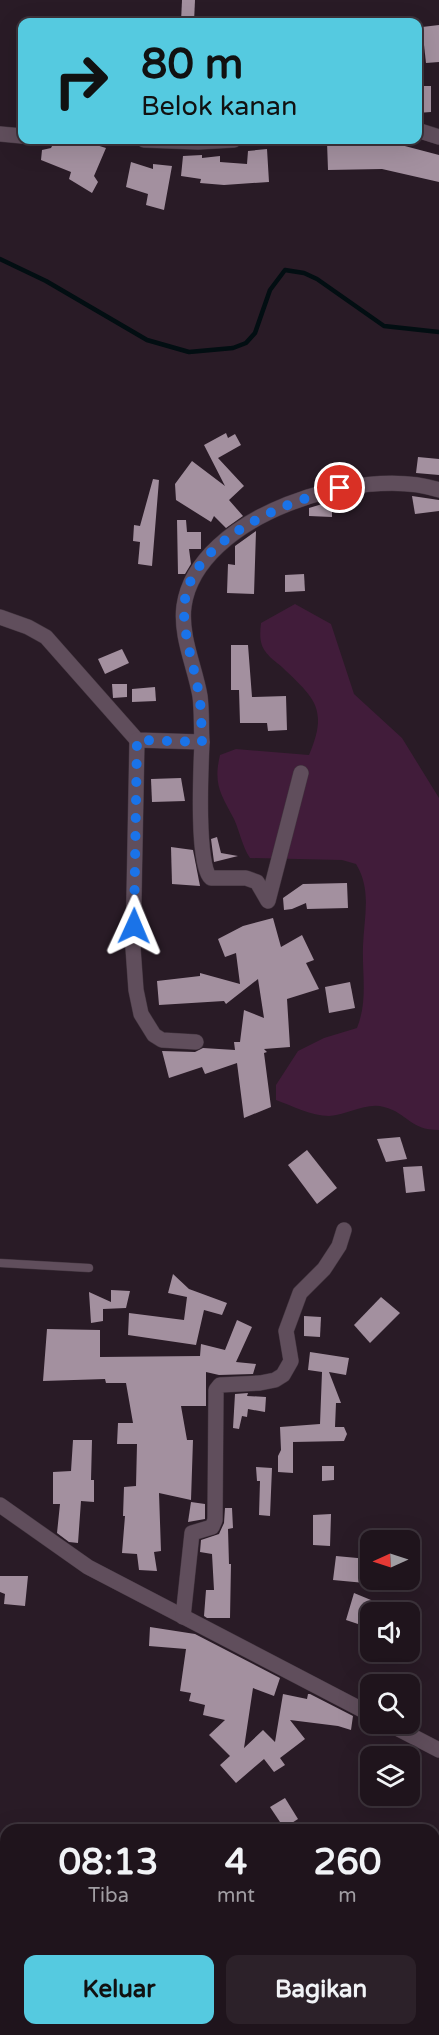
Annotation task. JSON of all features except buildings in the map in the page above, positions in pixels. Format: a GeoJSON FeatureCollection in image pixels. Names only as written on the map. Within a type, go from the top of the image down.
{"type":"FeatureCollection","features":[{"type":"Feature","properties":{"kind":"street"},"geometry":{"type":"LineString","coordinates":[[422,132],[439,137]]}},
{"type":"Feature","properties":{"kind":"street"},"geometry":{"type":"LineString","coordinates":[[0,134],[18,136]]}},
{"type":"Feature","properties":{"kind":"street"},"geometry":{"type":"LineString","coordinates":[[301,773],[268,901],[257,882],[246,878],[211,878],[205,871],[202,830],[200,696],[186,634],[184,608],[188,589],[197,570],[233,532],[285,506],[326,492],[355,484],[394,483],[427,486],[439,490]]}},
{"type":"Feature","properties":{"kind":"street"},"geometry":{"type":"LineString","coordinates":[[0,617],[28,627],[46,638],[137,740],[133,948],[136,990],[141,1014],[154,1035],[162,1040],[196,1041]]}},
{"type":"Feature","properties":{"kind":"street"},"geometry":{"type":"LineString","coordinates":[[137,740],[202,742]]}},
{"type":"Feature","properties":{"kind":"street"},"geometry":{"type":"LineString","coordinates":[[183,1617],[192,1533],[212,1527],[215,1520],[216,1390],[220,1385],[260,1383],[275,1380],[283,1375],[291,1361],[286,1330],[296,1302],[300,1293],[324,1269],[339,1246],[344,1230]]}},
{"type":"Feature","properties":{"kind":"street"},"geometry":{"type":"LineString","coordinates":[[0,1505],[88,1567],[360,1709]]}},
{"type":"Feature","properties":{"kind":"street"},"geometry":{"type":"LineString","coordinates":[[408,1734],[439,1750]]}},
{"type":"Feature","properties":{"kind":"lane"},"geometry":{"type":"LineString","coordinates":[[0,1263],[89,1268]]}},
{"type":"Feature","properties":{"kind":"shaded area"},"geometry":{"type":"Polygon","coordinates":[[[295,604],[331,624],[354,694],[402,738],[439,798],[439,1130],[421,1127],[384,1107],[370,1106],[322,1116],[276,1100],[276,1085],[298,1051],[324,1038],[357,1028],[363,997],[366,894],[356,864],[342,860],[250,858],[218,782],[220,755],[236,749],[309,755],[318,726],[315,705],[303,687],[267,653],[260,637],[261,623],[295,604]]]}},
{"type":"Feature","properties":{"kind":"waterway"},"geometry":{"type":"LineString","coordinates":[[0,259],[46,281],[147,340],[189,352],[233,348],[246,343],[255,333],[270,290],[285,270],[304,273],[317,279],[384,326],[439,332]]}},
{"type":"Feature","properties":{"kind":"route"},"geometry":{"type":"LineString","coordinates":[[134,926],[137,740],[202,742],[200,696],[186,634],[184,608],[188,589],[197,570],[233,532],[285,506],[340,488]]}}]}
